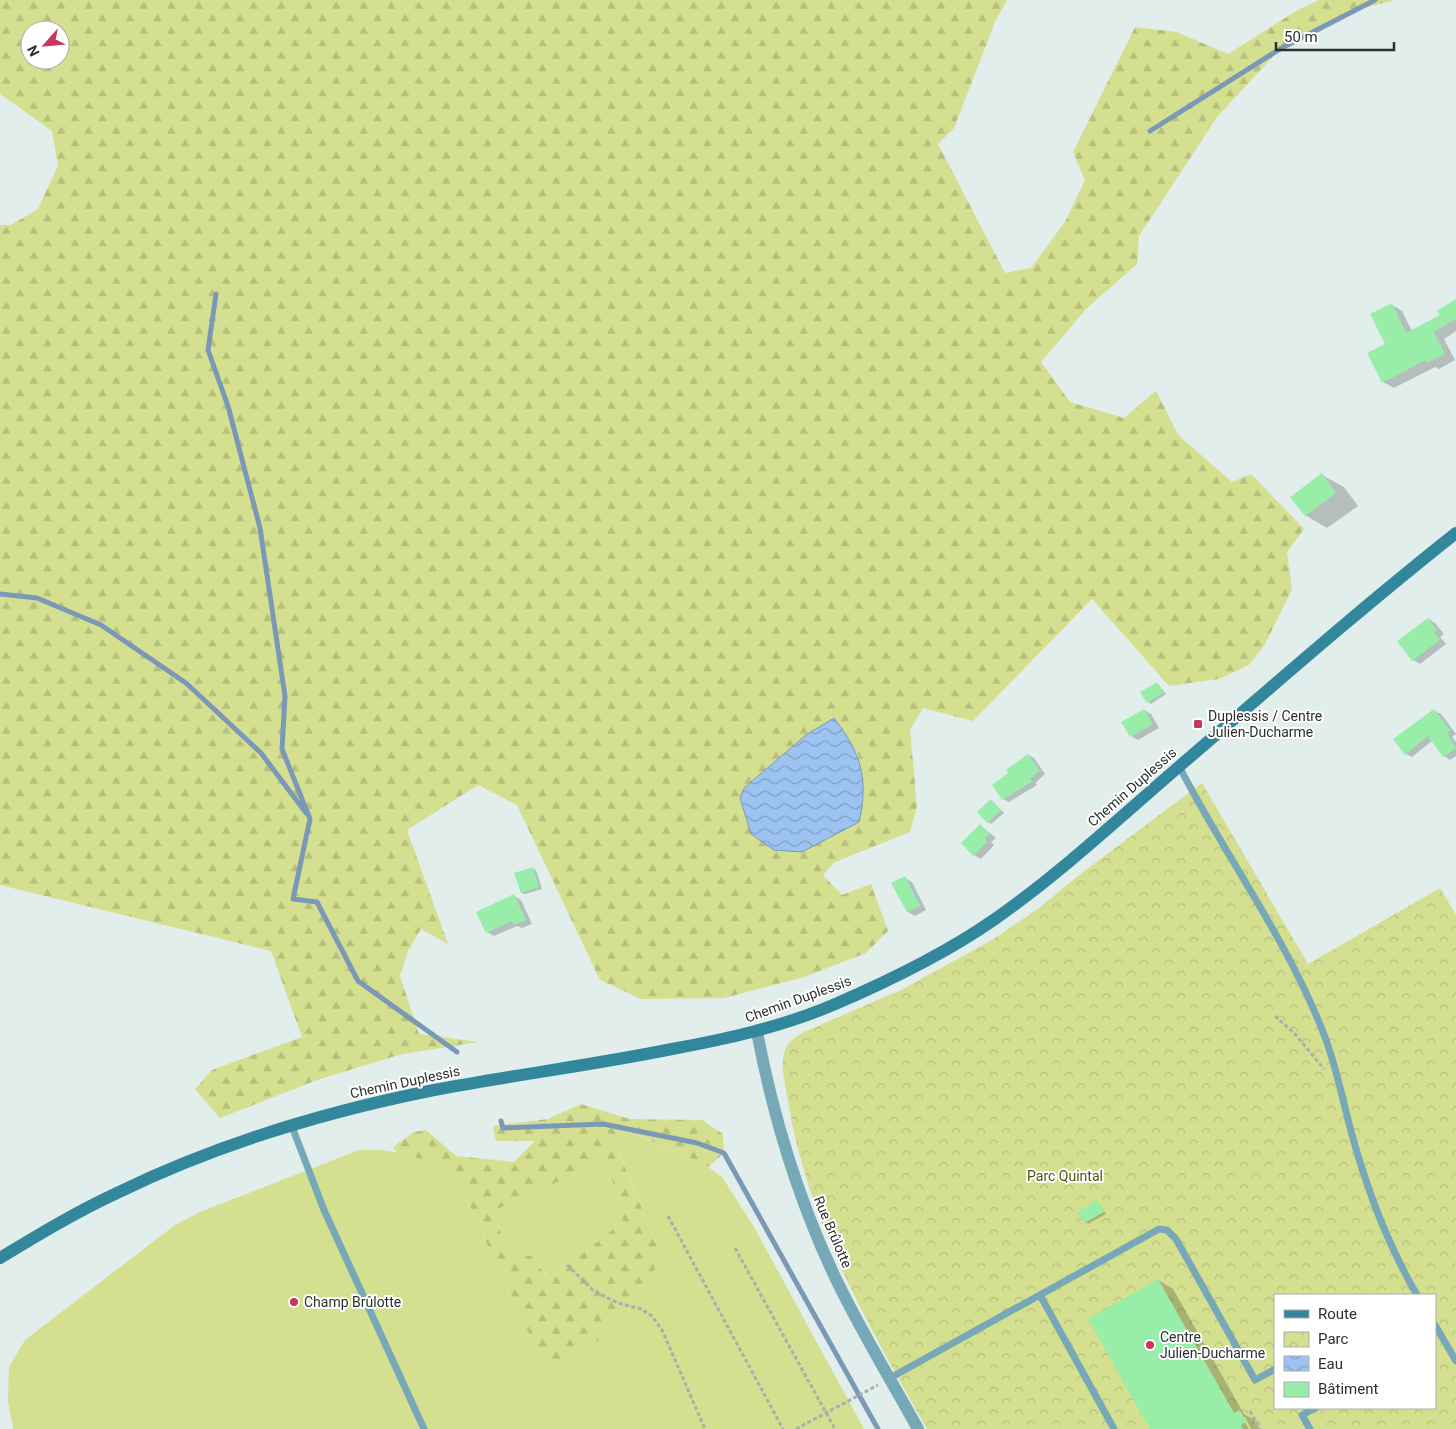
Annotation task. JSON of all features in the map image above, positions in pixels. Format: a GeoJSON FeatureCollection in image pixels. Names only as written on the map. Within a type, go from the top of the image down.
{"type":"FeatureCollection","features":[{"type":"Feature","properties":{"kind":"street","name":"Chemin Duplessis"},"geometry":{"type":"LineString","coordinates":[[0,1258],[81,1211],[151,1177],[217,1149],[291,1124],[435,1090],[624,1059],[757,1032],[830,1006],[960,942],[1027,896],[1456,533]]}},
{"type":"Feature","properties":{"kind":"street","name":"Rue Brûlotte"},"geometry":{"type":"LineString","coordinates":[[757,1032],[781,1136],[811,1223],[846,1300],[918,1429]]}},
{"type":"Feature","properties":{"kind":"lane"},"geometry":{"type":"LineString","coordinates":[[1179,766],[1311,1004],[1331,1054],[1351,1132],[1372,1198],[1415,1294]]}},
{"type":"Feature","properties":{"kind":"lane"},"geometry":{"type":"LineString","coordinates":[[291,1124],[324,1210],[424,1429]]}},
{"type":"Feature","properties":{"kind":"lane"},"geometry":{"type":"LineString","coordinates":[[890,1378],[1159,1229],[1167,1230],[1176,1239],[1255,1380],[1274,1370]]}},
{"type":"Feature","properties":{"kind":"lane"},"geometry":{"type":"LineString","coordinates":[[1040,1295],[1114,1429]]}},
{"type":"Feature","properties":{"kind":"lane"},"geometry":{"type":"LineString","coordinates":[[1438,1336],[1456,1361]]}},
{"type":"Feature","properties":{"kind":"lane"},"geometry":{"type":"LineString","coordinates":[[1310,1429],[1302,1415],[1313,1409]]}},
{"type":"Feature","properties":{"kind":"path"},"geometry":{"type":"LineString","coordinates":[[1275,1016],[1295,1034],[1341,1091]]}},
{"type":"Feature","properties":{"kind":"path"},"geometry":{"type":"LineString","coordinates":[[668,1216],[783,1429]]}},
{"type":"Feature","properties":{"kind":"path"},"geometry":{"type":"LineString","coordinates":[[735,1248],[835,1429]]}},
{"type":"Feature","properties":{"kind":"path"},"geometry":{"type":"LineString","coordinates":[[567,1265],[594,1291],[652,1316],[662,1330],[705,1429]]}},
{"type":"Feature","properties":{"kind":"path"},"geometry":{"type":"LineString","coordinates":[[796,1429],[890,1378]]}},
{"type":"Feature","properties":{"kind":"path"},"geometry":{"type":"LineString","coordinates":[[1250,1411],[1260,1429]]}},
{"type":"Feature","properties":{"kind":"green space"},"geometry":{"type":"Polygon","coordinates":[[[0,0],[1007,0],[995,22],[954,128],[938,144],[1005,273],[1031,268],[1065,222],[1085,180],[1073,152],[1135,27],[1177,32],[1228,54],[1296,11],[1319,0],[1395,0],[1353,11],[1280,49],[1217,117],[1139,236],[1137,264],[1086,309],[1041,362],[1070,402],[1124,418],[1156,391],[1178,435],[1232,482],[1251,474],[1304,529],[1287,552],[1292,589],[1264,646],[1249,665],[1219,679],[1169,686],[1092,599],[973,721],[923,708],[910,730],[917,806],[910,832],[835,862],[823,875],[842,895],[871,884],[888,931],[866,953],[804,977],[724,998],[641,999],[600,980],[517,805],[478,785],[407,830],[448,944],[421,929],[408,951],[400,976],[419,1034],[479,1042],[402,1054],[317,1080],[220,1118],[195,1089],[212,1070],[302,1037],[271,951],[0,885],[0,225],[11,225],[38,209],[58,166],[52,131],[0,94],[0,0]],[[834,718],[806,735],[744,788],[859,757],[834,718]]]}},
{"type":"Feature","properties":{"kind":"green space","name":"Parc Quintal"},"geometry":{"type":"Polygon","coordinates":[[[1202,783],[1308,964],[1440,888],[1456,915],[1456,1429],[927,1429],[862,1311],[825,1231],[797,1146],[784,1078],[784,1053],[789,1043],[804,1032],[901,990],[992,940],[1039,908],[1083,872],[1202,783]]]}},
{"type":"Feature","properties":{"kind":"green space"},"geometry":{"type":"Polygon","coordinates":[[[581,1104],[630,1119],[702,1120],[723,1134],[724,1153],[708,1167],[635,1134],[622,1140],[618,1150],[661,1255],[657,1266],[602,1338],[548,1375],[465,1197],[456,1170],[451,1166],[398,1153],[393,1147],[414,1132],[426,1130],[456,1156],[514,1162],[535,1141],[496,1141],[493,1126],[548,1119],[581,1104]],[[607,1160],[491,1212],[512,1256],[535,1256],[545,1276],[551,1278],[623,1221],[607,1160]]]}},
{"type":"Feature","properties":{"kind":"green space","name":"Champ Brûlotte"},"geometry":{"type":"Polygon","coordinates":[[[634,1134],[708,1167],[722,1177],[754,1227],[864,1429],[13,1429],[8,1401],[9,1367],[25,1340],[175,1225],[200,1212],[359,1150],[382,1150],[405,1154],[451,1166],[456,1170],[465,1197],[548,1375],[657,1266],[661,1255],[618,1149],[622,1140],[634,1134]]]}},
{"type":"Feature","properties":{"kind":"green space"},"geometry":{"type":"Polygon","coordinates":[[[607,1160],[623,1221],[551,1278],[546,1276],[535,1256],[512,1256],[491,1212],[607,1160]]]}},
{"type":"Feature","properties":{"kind":"water"},"geometry":{"type":"Polygon","coordinates":[[[834,718],[851,743],[863,779],[862,806],[859,822],[802,852],[774,850],[751,834],[740,798],[744,788],[806,735],[834,718]]]}},
{"type":"Feature","properties":{"kind":"building"},"geometry":{"type":"Polygon","coordinates":[[[1456,299],[1456,319],[1434,332],[1445,354],[1427,363],[1426,360],[1382,383],[1367,353],[1385,344],[1370,314],[1392,303],[1406,333],[1440,315],[1437,311],[1456,299]]]}},
{"type":"Feature","properties":{"kind":"building"},"geometry":{"type":"Polygon","coordinates":[[[1322,473],[1336,493],[1305,516],[1290,497],[1322,473]]]}},
{"type":"Feature","properties":{"kind":"building"},"geometry":{"type":"Polygon","coordinates":[[[1428,618],[1437,630],[1434,632],[1440,640],[1412,661],[1397,641],[1428,618]]]}},
{"type":"Feature","properties":{"kind":"building"},"geometry":{"type":"Polygon","coordinates":[[[1157,682],[1164,693],[1147,703],[1140,692],[1157,682]]]}},
{"type":"Feature","properties":{"kind":"building"},"geometry":{"type":"Polygon","coordinates":[[[1144,709],[1153,724],[1130,737],[1121,722],[1144,709]]]}},
{"type":"Feature","properties":{"kind":"building"},"geometry":{"type":"Polygon","coordinates":[[[1434,709],[1450,730],[1447,733],[1456,748],[1443,757],[1428,736],[1405,755],[1393,739],[1434,709]]]}},
{"type":"Feature","properties":{"kind":"building"},"geometry":{"type":"Polygon","coordinates":[[[1028,754],[1040,771],[1030,779],[1032,782],[1002,800],[992,785],[1008,773],[1006,770],[1028,754]]]}},
{"type":"Feature","properties":{"kind":"building"},"geometry":{"type":"Polygon","coordinates":[[[991,799],[1001,811],[987,823],[977,812],[991,799]]]}},
{"type":"Feature","properties":{"kind":"building"},"geometry":{"type":"Polygon","coordinates":[[[980,824],[990,834],[985,838],[988,841],[973,856],[961,843],[980,824]]]}},
{"type":"Feature","properties":{"kind":"building"},"geometry":{"type":"Polygon","coordinates":[[[533,867],[539,887],[521,893],[514,873],[533,867]]]}},
{"type":"Feature","properties":{"kind":"building"},"geometry":{"type":"Polygon","coordinates":[[[905,876],[920,906],[907,912],[891,883],[905,876]]]}},
{"type":"Feature","properties":{"kind":"building"},"geometry":{"type":"Polygon","coordinates":[[[514,894],[526,920],[514,925],[512,921],[486,933],[476,912],[514,894]]]}},
{"type":"Feature","properties":{"kind":"building"},"geometry":{"type":"Polygon","coordinates":[[[1097,1200],[1104,1212],[1084,1223],[1077,1212],[1097,1200]]]}},
{"type":"Feature","properties":{"kind":"building","name":"Centre Julien-Ducharme"},"geometry":{"type":"Polygon","coordinates":[[[1158,1279],[1234,1413],[1240,1410],[1246,1422],[1241,1425],[1243,1429],[1150,1429],[1088,1319],[1158,1279]]]}},
{"type":"Feature","properties":{"kind":"waterway"},"geometry":{"type":"LineString","coordinates":[[1150,131],[1280,49],[1375,0]]}},
{"type":"Feature","properties":{"kind":"waterway"},"geometry":{"type":"LineString","coordinates":[[216,294],[208,350],[228,406],[260,528],[285,696],[282,749],[310,819],[293,899],[317,902],[358,981],[457,1052]]}},
{"type":"Feature","properties":{"kind":"waterway"},"geometry":{"type":"LineString","coordinates":[[0,594],[37,598],[101,625],[186,683],[261,753],[306,813]]}},
{"type":"Feature","properties":{"kind":"waterway"},"geometry":{"type":"LineString","coordinates":[[501,1121],[503,1128],[603,1124],[697,1143],[724,1153],[878,1429]]}},
{"type":"Feature","properties":{"kind":"place","name":"Duplessis / Centre Julien-Ducharme"},"geometry":{"type":"Point","coordinates":[1198,724]}},
{"type":"Feature","properties":{"kind":"place","name":"Champ Brûlotte"},"geometry":{"type":"Point","coordinates":[294,1302]}},
{"type":"Feature","properties":{"kind":"place","name":"Centre Julien-Ducharme"},"geometry":{"type":"Point","coordinates":[1150,1345]}}]}
